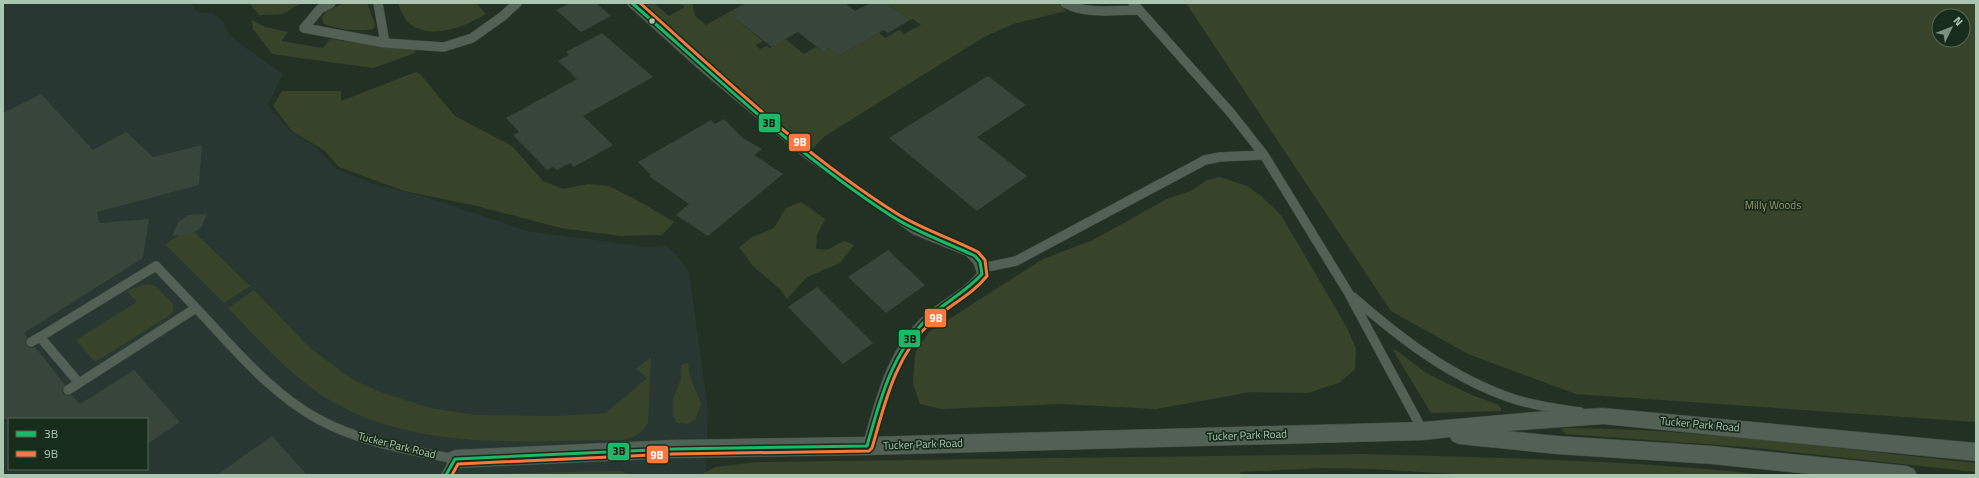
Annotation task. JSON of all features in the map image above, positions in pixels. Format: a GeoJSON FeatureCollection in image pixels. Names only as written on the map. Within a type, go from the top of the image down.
{"type":"FeatureCollection","features":[{"type":"Feature","properties":{"kind":"street","name":"Tucker Park Road"},"geometry":{"type":"LineString","coordinates":[[451,467],[673,449],[867,446],[1423,431],[1535,420],[1603,416],[1976,452]]}},
{"type":"Feature","properties":{"kind":"street","name":"Tucker Park Road"},"geometry":{"type":"LineString","coordinates":[[1423,431],[1557,445],[1712,455],[1907,475]]}},
{"type":"Feature","properties":{"kind":"lane"},"geometry":{"type":"LineString","coordinates":[[331,3],[320,9],[304,28],[385,43],[444,47],[462,42],[486,30],[517,3]]}},
{"type":"Feature","properties":{"kind":"lane"},"geometry":{"type":"LineString","coordinates":[[378,3],[385,43]]}},
{"type":"Feature","properties":{"kind":"lane"},"geometry":{"type":"LineString","coordinates":[[632,3],[703,67],[807,154],[909,226],[975,256],[982,268],[982,274],[975,285],[927,318],[905,341],[883,390],[867,446]]}},
{"type":"Feature","properties":{"kind":"lane"},"geometry":{"type":"LineString","coordinates":[[1065,3],[1070,7],[1081,9],[1139,10]]}},
{"type":"Feature","properties":{"kind":"lane"},"geometry":{"type":"LineString","coordinates":[[1133,3],[1222,103],[1264,156],[1348,292],[1423,431]]}},
{"type":"Feature","properties":{"kind":"lane"},"geometry":{"type":"LineString","coordinates":[[982,268],[1016,261],[1205,160],[1220,157],[1264,156]]}},
{"type":"Feature","properties":{"kind":"lane","name":"Tucker Park Road"},"geometry":{"type":"LineString","coordinates":[[40,337],[156,266],[264,380],[286,398],[308,413],[332,426],[360,437],[409,450],[451,467]]}},
{"type":"Feature","properties":{"kind":"lane"},"geometry":{"type":"LineString","coordinates":[[1348,292],[1416,349],[1442,367],[1474,383],[1507,396],[1539,405],[1603,416]]}},
{"type":"Feature","properties":{"kind":"lane"},"geometry":{"type":"LineString","coordinates":[[68,390],[196,308]]}},
{"type":"Feature","properties":{"kind":"lane"},"geometry":{"type":"LineString","coordinates":[[31,342],[40,337],[79,383]]}},
{"type":"Feature","properties":{"kind":"shaded area"},"geometry":{"type":"Polygon","coordinates":[[[3,3],[191,3],[197,12],[213,14],[224,22],[225,29],[236,41],[283,74],[268,105],[290,131],[317,148],[336,169],[374,184],[433,199],[526,231],[647,247],[665,246],[675,253],[689,272],[708,410],[706,471],[699,475],[3,475],[3,3]]]}},
{"type":"Feature","properties":{"kind":"green space"},"geometry":{"type":"Polygon","coordinates":[[[249,3],[301,3],[283,14],[259,15],[249,3]]]}},
{"type":"Feature","properties":{"kind":"green space"},"geometry":{"type":"Polygon","coordinates":[[[344,3],[367,3],[375,24],[374,28],[364,30],[348,30],[323,23],[322,17],[326,12],[344,3]]]}},
{"type":"Feature","properties":{"kind":"green space"},"geometry":{"type":"Polygon","coordinates":[[[398,3],[476,3],[486,14],[458,27],[447,30],[426,31],[417,28],[408,22],[398,3]]]}},
{"type":"Feature","properties":{"kind":"green space"},"geometry":{"type":"Polygon","coordinates":[[[632,3],[659,3],[656,5],[669,16],[685,7],[680,3],[692,3],[695,16],[706,25],[733,10],[737,13],[732,16],[763,41],[755,45],[760,49],[767,46],[770,48],[785,39],[804,54],[816,47],[823,52],[829,48],[839,56],[879,33],[885,38],[899,30],[904,34],[921,25],[913,19],[910,20],[886,3],[1058,3],[1066,11],[1013,24],[984,37],[825,136],[807,154],[632,3]]]}},
{"type":"Feature","properties":{"kind":"green space","name":"Milly Woods"},"geometry":{"type":"Polygon","coordinates":[[[1186,3],[1976,3],[1976,422],[1576,394],[1468,354],[1391,311],[1186,3]]]}},
{"type":"Feature","properties":{"kind":"green space"},"geometry":{"type":"Polygon","coordinates":[[[252,20],[265,27],[288,32],[281,41],[323,48],[330,39],[375,45],[417,47],[415,53],[373,68],[272,54],[253,29],[252,20]]]}},
{"type":"Feature","properties":{"kind":"green space"},"geometry":{"type":"Polygon","coordinates":[[[416,72],[421,75],[455,116],[512,146],[543,181],[563,189],[589,184],[609,186],[674,222],[662,235],[620,236],[561,228],[477,206],[404,191],[339,167],[325,151],[292,131],[273,106],[282,91],[341,91],[341,101],[416,72]]]}},
{"type":"Feature","properties":{"kind":"green space"},"geometry":{"type":"Polygon","coordinates":[[[1220,177],[1247,186],[1261,196],[1281,215],[1346,326],[1356,348],[1355,369],[1339,383],[1307,393],[1251,392],[1156,409],[1062,404],[942,409],[920,404],[913,383],[915,353],[929,332],[1043,259],[1093,240],[1167,199],[1191,191],[1207,180],[1220,177]]]}},
{"type":"Feature","properties":{"kind":"green space"},"geometry":{"type":"Polygon","coordinates":[[[801,202],[825,219],[817,235],[816,249],[827,250],[844,241],[854,245],[840,263],[807,277],[787,299],[781,290],[753,266],[739,247],[751,238],[774,228],[786,208],[801,202]]]}},
{"type":"Feature","properties":{"kind":"green space"},"geometry":{"type":"Polygon","coordinates":[[[194,232],[250,286],[224,303],[165,244],[180,235],[194,232]]]}},
{"type":"Feature","properties":{"kind":"green space"},"geometry":{"type":"Polygon","coordinates":[[[149,284],[157,287],[173,304],[173,311],[167,317],[95,362],[76,340],[137,302],[127,291],[149,284]]]}},
{"type":"Feature","properties":{"kind":"green space"},"geometry":{"type":"Polygon","coordinates":[[[254,290],[310,348],[352,379],[377,391],[430,408],[476,415],[558,416],[606,413],[647,378],[636,369],[651,357],[648,423],[637,435],[621,440],[507,441],[468,439],[430,435],[392,427],[357,414],[323,396],[310,387],[273,355],[228,308],[254,290]]]}},
{"type":"Feature","properties":{"kind":"green space"},"geometry":{"type":"Polygon","coordinates":[[[1393,350],[1396,350],[1426,373],[1474,396],[1497,404],[1501,408],[1501,411],[1431,413],[1393,350]]]}},
{"type":"Feature","properties":{"kind":"green space"},"geometry":{"type":"Polygon","coordinates":[[[688,363],[690,377],[701,404],[695,420],[687,424],[677,423],[673,417],[673,399],[681,379],[681,365],[688,363]]]}},
{"type":"Feature","properties":{"kind":"green space"},"geometry":{"type":"Polygon","coordinates":[[[1565,428],[1668,432],[1822,446],[1976,463],[1976,472],[1747,447],[1566,434],[1561,430],[1565,428]]]}},
{"type":"Feature","properties":{"kind":"green space"},"geometry":{"type":"Polygon","coordinates":[[[1366,454],[1516,458],[1616,463],[1766,475],[1471,475],[1374,469],[1322,468],[1239,472],[1243,475],[699,475],[716,467],[757,462],[1366,454]]]}},
{"type":"Feature","properties":{"kind":"green space"},"geometry":{"type":"Polygon","coordinates":[[[620,471],[633,475],[501,475],[515,473],[620,471]]]}},
{"type":"Feature","properties":{"kind":"building"},"geometry":{"type":"Polygon","coordinates":[[[570,3],[596,3],[611,16],[581,32],[556,10],[570,3]]]}},
{"type":"Feature","properties":{"kind":"building"},"geometry":{"type":"Polygon","coordinates":[[[746,3],[845,3],[855,11],[870,3],[886,3],[910,20],[888,33],[884,30],[839,56],[829,48],[823,52],[798,32],[772,47],[732,16],[737,13],[733,10],[746,3]]]}},
{"type":"Feature","properties":{"kind":"building"},"geometry":{"type":"Polygon","coordinates":[[[602,33],[653,77],[583,116],[613,145],[574,167],[570,163],[557,170],[553,167],[547,170],[513,135],[519,132],[506,118],[577,79],[558,61],[569,55],[566,52],[602,33]]]}},
{"type":"Feature","properties":{"kind":"building"},"geometry":{"type":"Polygon","coordinates":[[[988,76],[1026,105],[977,137],[1027,176],[977,211],[889,138],[988,76]]]}},
{"type":"Feature","properties":{"kind":"building"},"geometry":{"type":"Polygon","coordinates":[[[41,94],[93,150],[126,132],[153,157],[202,145],[199,185],[97,212],[99,223],[149,219],[143,258],[24,333],[27,337],[25,342],[26,345],[31,348],[35,347],[65,385],[62,390],[63,394],[68,396],[72,395],[80,404],[134,370],[180,422],[148,443],[148,418],[3,419],[3,113],[41,94]]]}},
{"type":"Feature","properties":{"kind":"building"},"geometry":{"type":"Polygon","coordinates":[[[724,119],[743,138],[762,149],[754,155],[783,174],[708,236],[676,215],[689,204],[649,176],[651,175],[638,162],[711,120],[715,124],[724,119]]]}},
{"type":"Feature","properties":{"kind":"building"},"geometry":{"type":"Polygon","coordinates":[[[207,214],[201,228],[191,234],[172,236],[178,222],[189,215],[207,214]]]}},
{"type":"Feature","properties":{"kind":"building"},"geometry":{"type":"Polygon","coordinates":[[[888,250],[925,285],[886,313],[848,277],[888,250]]]}},
{"type":"Feature","properties":{"kind":"building"},"geometry":{"type":"Polygon","coordinates":[[[817,287],[873,343],[843,364],[788,307],[817,287]]]}},
{"type":"Feature","properties":{"kind":"building"},"geometry":{"type":"Polygon","coordinates":[[[272,436],[307,475],[217,475],[272,436]]]}},
{"type":"Feature","properties":{"kind":"transit line","name":"3B"},"geometry":{"type":"LineString","coordinates":[[446,475],[455,459],[673,449],[867,446],[888,377],[905,345],[915,331],[928,318],[970,287],[982,274],[980,262],[975,256],[903,223],[824,168],[791,142],[632,3]]}},
{"type":"Feature","properties":{"kind":"transit line","name":"9B"},"geometry":{"type":"LineString","coordinates":[[452,475],[458,464],[673,454],[869,451],[872,448],[892,380],[908,349],[918,335],[931,322],[968,296],[987,276],[985,260],[978,252],[906,219],[862,190],[828,165],[764,113],[640,3]]}}]}
